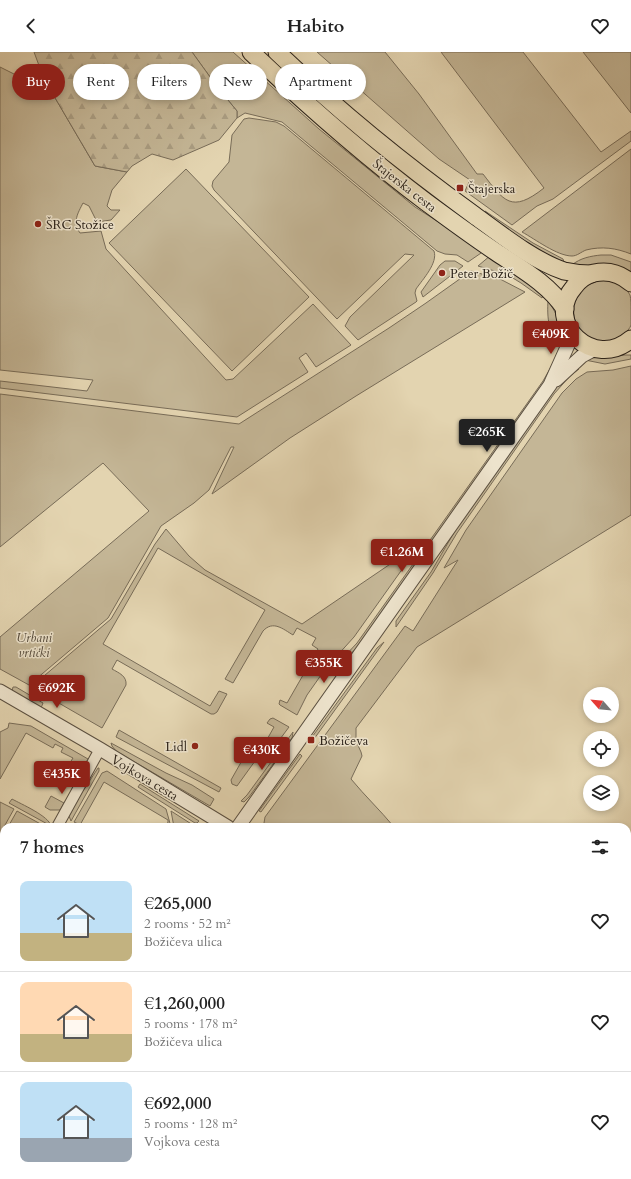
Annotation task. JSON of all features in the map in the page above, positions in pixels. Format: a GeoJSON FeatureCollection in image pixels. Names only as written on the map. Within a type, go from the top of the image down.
{"type":"FeatureCollection","features":[{"type":"Feature","properties":{"kind":"main road","name":"Štajerska cesta"},"geometry":{"type":"LineString","coordinates":[[251,52],[338,131],[386,171],[461,228],[533,278],[550,292],[565,309],[566,321],[569,328]]}},
{"type":"Feature","properties":{"kind":"main road","name":"Štajerska cesta"},"geometry":{"type":"LineString","coordinates":[[277,52],[322,94],[382,145],[499,233],[534,256],[555,267],[573,273],[611,273],[623,277],[631,283]]}},
{"type":"Feature","properties":{"kind":"main road"},"geometry":{"type":"LineString","coordinates":[[565,309],[567,299],[572,289],[580,280],[591,274]]}},
{"type":"Feature","properties":{"kind":"main road"},"geometry":{"type":"LineString","coordinates":[[569,328],[580,341],[595,348],[607,350],[627,344]]}},
{"type":"Feature","properties":{"kind":"street"},"geometry":{"type":"LineString","coordinates":[[242,52],[268,68]]}},
{"type":"Feature","properties":{"kind":"street"},"geometry":{"type":"LineString","coordinates":[[241,823],[550,385],[568,345],[569,328]]}},
{"type":"Feature","properties":{"kind":"street"},"geometry":{"type":"LineString","coordinates":[[550,385],[582,356],[595,348]]}},
{"type":"Feature","properties":{"kind":"street","name":"Vojkova cesta"},"geometry":{"type":"LineString","coordinates":[[0,691],[100,749],[221,823]]}},
{"type":"Feature","properties":{"kind":"street"},"geometry":{"type":"LineString","coordinates":[[59,823],[100,749]]}},
{"type":"Feature","properties":{"kind":"green space"},"geometry":{"type":"Polygon","coordinates":[[[34,52],[192,52],[201,64],[137,64],[137,100],[201,100],[201,64],[209,76],[209,100],[228,100],[237,111],[237,118],[219,140],[173,160],[152,154],[132,166],[127,172],[95,166],[56,100],[65,100],[65,64],[38,64],[34,52]]]}},
{"type":"Feature","properties":{"kind":"green space"},"geometry":{"type":"Polygon","coordinates":[[[192,52],[233,52],[246,64],[209,64],[209,76],[192,52]]]}},
{"type":"Feature","properties":{"kind":"green space"},"geometry":{"type":"Polygon","coordinates":[[[317,52],[385,52],[419,94],[477,174],[483,174],[497,191],[509,201],[524,201],[544,188],[441,52],[523,52],[601,152],[631,131],[631,141],[553,199],[537,206],[512,225],[465,191],[470,180],[439,159],[366,95],[366,64],[331,64],[317,52]]]}},
{"type":"Feature","properties":{"kind":"green space"},"geometry":{"type":"Polygon","coordinates":[[[583,52],[631,52],[631,113],[583,52]]]}},
{"type":"Feature","properties":{"kind":"green space"},"geometry":{"type":"Polygon","coordinates":[[[0,67],[12,73],[12,100],[56,100],[95,166],[127,172],[112,190],[107,206],[111,210],[120,210],[111,220],[97,222],[89,206],[83,203],[79,210],[76,225],[80,233],[101,231],[106,249],[226,380],[233,379],[313,304],[351,345],[316,367],[306,353],[299,358],[308,372],[237,417],[0,388],[0,381],[87,391],[93,380],[0,370],[0,67]]]}},
{"type":"Feature","properties":{"kind":"green space"},"geometry":{"type":"Polygon","coordinates":[[[267,82],[275,90],[275,100],[287,100],[319,129],[415,207],[484,251],[468,262],[457,255],[445,254],[437,251],[282,122],[245,113],[237,118],[237,111],[228,100],[267,100],[267,82]]]}},
{"type":"Feature","properties":{"kind":"green space"},"geometry":{"type":"Polygon","coordinates":[[[249,118],[276,122],[284,126],[434,251],[435,256],[432,266],[416,289],[416,302],[358,340],[345,326],[350,317],[414,255],[405,254],[337,319],[214,190],[212,186],[213,181],[229,162],[232,135],[244,119],[249,118]]]}},
{"type":"Feature","properties":{"kind":"green space"},"geometry":{"type":"Polygon","coordinates":[[[631,149],[631,254],[620,250],[603,248],[586,250],[574,256],[566,255],[546,247],[522,232],[631,149]]]}},
{"type":"Feature","properties":{"kind":"green space"},"geometry":{"type":"Polygon","coordinates":[[[186,169],[309,297],[232,371],[109,243],[186,169]]]}},
{"type":"Feature","properties":{"kind":"green space"},"geometry":{"type":"Polygon","coordinates":[[[485,211],[533,243],[563,259],[564,262],[549,257],[505,230],[485,211]]]}},
{"type":"Feature","properties":{"kind":"green space"},"geometry":{"type":"Polygon","coordinates":[[[491,255],[509,267],[543,295],[542,298],[508,275],[478,266],[491,255]]]}},
{"type":"Feature","properties":{"kind":"green space"},"geometry":{"type":"Polygon","coordinates":[[[601,255],[611,255],[631,262],[631,273],[572,265],[582,259],[601,255]]]}},
{"type":"Feature","properties":{"kind":"green space"},"geometry":{"type":"Polygon","coordinates":[[[445,261],[455,261],[463,266],[423,297],[421,292],[440,265],[445,261]]]}},
{"type":"Feature","properties":{"kind":"green space","name":"Urbani vrtički"},"geometry":{"type":"Polygon","coordinates":[[[471,271],[500,279],[525,292],[290,438],[212,494],[234,447],[231,447],[209,490],[194,503],[161,526],[108,618],[29,685],[0,669],[0,637],[149,511],[103,463],[0,547],[0,394],[239,424],[389,328],[471,271]]]}},
{"type":"Feature","properties":{"kind":"green space"},"geometry":{"type":"Polygon","coordinates":[[[601,280],[614,282],[622,286],[628,291],[631,298],[630,328],[620,336],[609,341],[591,339],[582,333],[576,324],[574,314],[575,303],[580,293],[588,285],[601,280]]]}},
{"type":"Feature","properties":{"kind":"green space"},"geometry":{"type":"Polygon","coordinates":[[[548,301],[559,322],[562,346],[557,342],[549,325],[548,301]]]}},
{"type":"Feature","properties":{"kind":"green space"},"geometry":{"type":"Polygon","coordinates":[[[631,355],[631,359],[605,364],[585,360],[598,357],[631,355]]]}},
{"type":"Feature","properties":{"kind":"green space"},"geometry":{"type":"Polygon","coordinates":[[[555,360],[549,376],[360,644],[333,673],[331,671],[357,643],[543,381],[555,360]]]}},
{"type":"Feature","properties":{"kind":"green space"},"geometry":{"type":"Polygon","coordinates":[[[631,366],[631,515],[417,647],[356,728],[356,741],[362,756],[351,779],[390,823],[264,823],[265,817],[405,626],[413,631],[458,560],[444,568],[466,530],[562,393],[576,379],[587,372],[613,370],[631,366]]]}},
{"type":"Feature","properties":{"kind":"green space"},"geometry":{"type":"Polygon","coordinates":[[[575,367],[579,369],[570,376],[554,394],[457,533],[433,573],[396,627],[396,621],[431,572],[459,524],[551,393],[575,367]]]}},
{"type":"Feature","properties":{"kind":"green space"},"geometry":{"type":"Polygon","coordinates":[[[166,529],[189,556],[205,570],[302,624],[405,554],[413,554],[354,637],[326,668],[307,695],[297,715],[279,704],[280,700],[287,703],[318,649],[312,645],[316,638],[297,628],[293,635],[282,628],[270,626],[263,631],[233,683],[225,679],[265,610],[158,548],[103,644],[210,706],[219,691],[227,694],[217,712],[211,714],[117,660],[112,669],[124,677],[126,685],[102,728],[31,687],[111,619],[155,544],[166,529]]]}},
{"type":"Feature","properties":{"kind":"green space"},"geometry":{"type":"Polygon","coordinates":[[[384,642],[314,739],[312,737],[377,648],[384,642]]]}},
{"type":"Feature","properties":{"kind":"green space"},"geometry":{"type":"Polygon","coordinates":[[[13,687],[16,687],[43,703],[41,708],[12,691],[13,687]]]}},
{"type":"Feature","properties":{"kind":"green space"},"geometry":{"type":"Polygon","coordinates":[[[273,718],[289,727],[263,762],[256,759],[274,727],[267,723],[273,718]]]}},
{"type":"Feature","properties":{"kind":"green space"},"geometry":{"type":"Polygon","coordinates":[[[9,723],[31,726],[88,759],[79,776],[66,769],[73,758],[61,752],[63,748],[55,744],[53,748],[26,733],[0,779],[0,732],[8,728],[9,723]]]}},
{"type":"Feature","properties":{"kind":"green space"},"geometry":{"type":"Polygon","coordinates":[[[119,730],[221,788],[219,792],[116,737],[119,730]]]}},
{"type":"Feature","properties":{"kind":"green space"},"geometry":{"type":"Polygon","coordinates":[[[293,732],[292,738],[249,797],[244,802],[241,801],[247,795],[293,732]]]}},
{"type":"Feature","properties":{"kind":"green space"},"geometry":{"type":"Polygon","coordinates":[[[111,743],[166,773],[192,785],[214,799],[210,806],[116,751],[111,743]]]}},
{"type":"Feature","properties":{"kind":"green space"},"geometry":{"type":"Polygon","coordinates":[[[300,754],[302,756],[261,812],[259,811],[300,754]]]}},
{"type":"Feature","properties":{"kind":"green space"},"geometry":{"type":"Polygon","coordinates":[[[244,757],[255,761],[237,786],[232,784],[231,780],[244,757]]]}},
{"type":"Feature","properties":{"kind":"green space"},"geometry":{"type":"Polygon","coordinates":[[[98,768],[99,771],[71,821],[69,816],[79,795],[98,768]]]}},
{"type":"Feature","properties":{"kind":"green space"},"geometry":{"type":"Polygon","coordinates":[[[107,771],[166,809],[170,823],[168,823],[168,820],[104,782],[81,823],[74,822],[102,773],[107,771]]]}},
{"type":"Feature","properties":{"kind":"green space"},"geometry":{"type":"Polygon","coordinates":[[[140,784],[199,821],[195,823],[138,787],[140,784]]]}},
{"type":"Feature","properties":{"kind":"green space"},"geometry":{"type":"Polygon","coordinates":[[[51,796],[64,803],[60,810],[50,810],[45,807],[51,796]]]}},
{"type":"Feature","properties":{"kind":"green space"},"geometry":{"type":"Polygon","coordinates":[[[12,799],[40,814],[50,823],[46,823],[9,803],[12,799]]]}},
{"type":"Feature","properties":{"kind":"green space"},"geometry":{"type":"Polygon","coordinates":[[[0,802],[14,809],[6,823],[0,823],[0,802]]]}},
{"type":"Feature","properties":{"kind":"green space"},"geometry":{"type":"Polygon","coordinates":[[[17,811],[39,823],[10,823],[17,811]]]}},
{"type":"Feature","properties":{"kind":"green space"},"geometry":{"type":"Polygon","coordinates":[[[171,811],[190,823],[173,823],[171,811]]]}},
{"type":"Feature","properties":{"kind":"place","name":"Štajerska"},"geometry":{"type":"Point","coordinates":[460,188]}},
{"type":"Feature","properties":{"kind":"place","name":"ŠRC Stožice"},"geometry":{"type":"Point","coordinates":[38,224]}},
{"type":"Feature","properties":{"kind":"place","name":"Peter Božič"},"geometry":{"type":"Point","coordinates":[442,273]}},
{"type":"Feature","properties":{"kind":"place","name":"Božičeva"},"geometry":{"type":"Point","coordinates":[311,740]}},
{"type":"Feature","properties":{"kind":"place","name":"Lidl"},"geometry":{"type":"Point","coordinates":[195,746]}}]}
